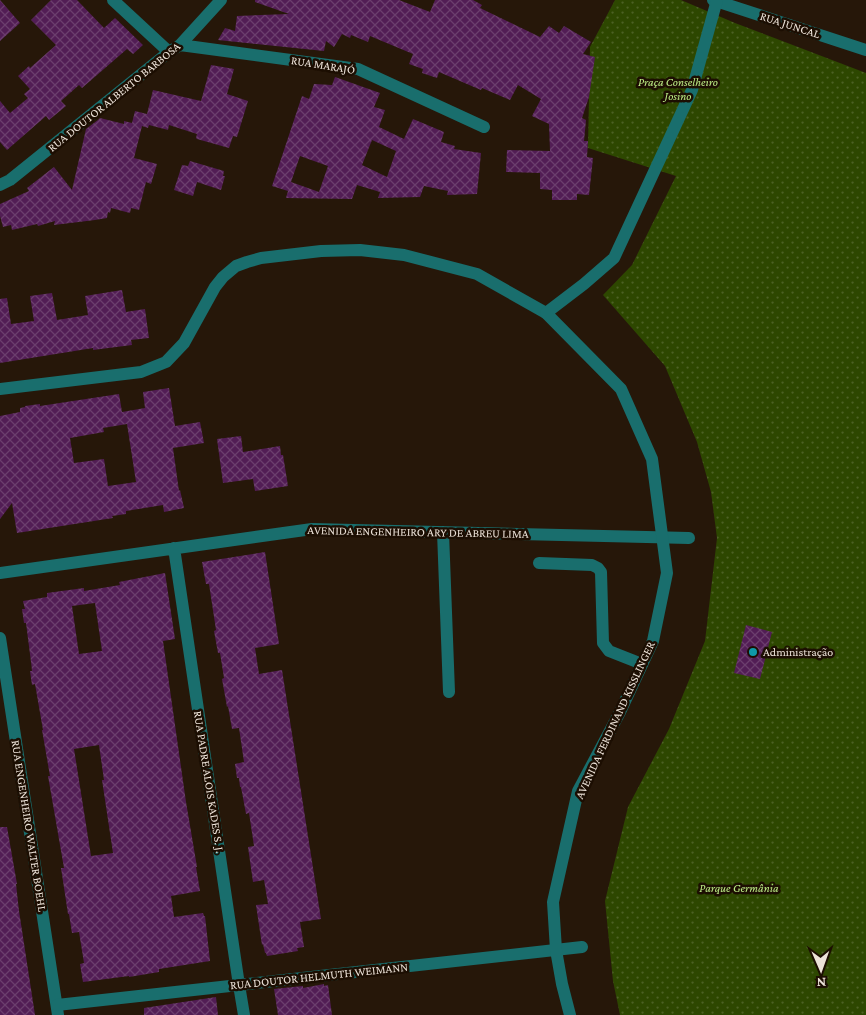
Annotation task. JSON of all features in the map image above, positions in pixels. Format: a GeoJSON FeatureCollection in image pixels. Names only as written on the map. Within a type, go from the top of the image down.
{"type":"FeatureCollection","features":[{"type":"Feature","properties":{"kind":"street"},"geometry":{"type":"LineString","coordinates":[[113,0],[175,48]]}},
{"type":"Feature","properties":{"kind":"street","name":"RUA DOUTOR ALBERTO BARBOSA"},"geometry":{"type":"LineString","coordinates":[[0,185],[10,180],[175,48],[221,0]]}},
{"type":"Feature","properties":{"kind":"street"},"geometry":{"type":"LineString","coordinates":[[546,313],[614,258],[692,90],[716,1]]}},
{"type":"Feature","properties":{"kind":"street","name":"RUA JUNCAL"},"geometry":{"type":"LineString","coordinates":[[716,1],[866,50]]}},
{"type":"Feature","properties":{"kind":"street","name":"RUA MARAJÓ"},"geometry":{"type":"LineString","coordinates":[[175,48],[358,69],[484,127]]}},
{"type":"Feature","properties":{"kind":"street","name":"AVENIDA FERDINAND KISSLINGER"},"geometry":{"type":"LineString","coordinates":[[0,390],[141,372],[166,362],[184,343],[215,288],[236,266],[261,258],[321,251],[350,250],[404,255],[476,274],[546,313],[621,389],[652,459],[667,573],[653,641],[620,712],[578,791],[553,902],[556,950],[570,1015]]}},
{"type":"Feature","properties":{"kind":"street","name":"AVENIDA ENGENHEIRO ARY DE ABREU LIMA"},"geometry":{"type":"LineString","coordinates":[[0,572],[312,529],[689,538]]}},
{"type":"Feature","properties":{"kind":"street"},"geometry":{"type":"LineString","coordinates":[[442,532],[449,692]]}},
{"type":"Feature","properties":{"kind":"street","name":"RUA PADRE ALOIS KADES S. J."},"geometry":{"type":"LineString","coordinates":[[174,548],[244,1015]]}},
{"type":"Feature","properties":{"kind":"street"},"geometry":{"type":"LineString","coordinates":[[539,563],[592,565],[598,568],[601,572],[603,643],[609,651],[642,664]]}},
{"type":"Feature","properties":{"kind":"street","name":"RUA ENGENHEIRO WALTER BOEHL"},"geometry":{"type":"LineString","coordinates":[[0,638],[57,1010]]}},
{"type":"Feature","properties":{"kind":"street","name":"RUA DOUTOR HELMUTH WEIMANN"},"geometry":{"type":"LineString","coordinates":[[57,1010],[240,985],[582,948]]}},
{"type":"Feature","properties":{"kind":"green space","name":"Parque Germânia"},"geometry":{"type":"Polygon","coordinates":[[[615,0],[681,0],[735,23],[866,73],[866,1015],[620,1015],[613,981],[605,901],[628,807],[669,729],[705,641],[717,538],[711,492],[697,442],[665,366],[603,295],[632,265],[676,176],[588,148],[590,47],[615,0]]]}},
{"type":"Feature","properties":{"kind":"building"},"geometry":{"type":"Polygon","coordinates":[[[0,0],[20,23],[0,41],[0,0]]]}},
{"type":"Feature","properties":{"kind":"building"},"geometry":{"type":"Polygon","coordinates":[[[51,0],[77,0],[104,28],[115,18],[143,45],[133,54],[127,49],[82,88],[79,85],[61,101],[66,106],[49,120],[46,116],[7,150],[0,142],[0,101],[10,113],[28,98],[24,94],[30,89],[18,76],[56,45],[31,20],[51,0]]]}},
{"type":"Feature","properties":{"kind":"building"},"geometry":{"type":"Polygon","coordinates":[[[255,0],[399,0],[430,12],[435,0],[473,0],[482,5],[480,8],[540,37],[549,26],[559,33],[564,26],[591,42],[583,54],[595,57],[589,97],[582,118],[586,120],[584,141],[588,141],[587,157],[593,158],[589,195],[577,194],[577,200],[552,200],[552,190],[540,189],[540,173],[506,172],[507,150],[550,151],[549,124],[532,116],[541,99],[518,85],[510,100],[439,72],[437,78],[422,73],[423,69],[409,64],[413,54],[370,36],[368,42],[351,35],[350,38],[342,34],[334,47],[326,41],[324,51],[218,40],[225,28],[235,31],[237,16],[289,14],[255,2],[255,0]]]}},
{"type":"Feature","properties":{"kind":"building"},"geometry":{"type":"Polygon","coordinates":[[[211,65],[234,69],[227,94],[248,101],[237,137],[233,136],[229,148],[197,139],[197,134],[169,125],[168,130],[149,125],[148,128],[142,126],[134,158],[157,164],[151,184],[146,182],[139,210],[131,208],[130,213],[111,208],[107,218],[54,225],[55,221],[12,230],[11,225],[3,227],[0,216],[0,204],[29,191],[27,188],[54,167],[72,190],[86,129],[100,118],[124,124],[124,121],[132,123],[135,111],[147,114],[153,90],[201,101],[211,65]]]}},
{"type":"Feature","properties":{"kind":"building"},"geometry":{"type":"Polygon","coordinates":[[[335,77],[380,93],[374,107],[385,110],[379,127],[404,139],[413,119],[444,132],[441,142],[455,146],[454,149],[481,153],[477,194],[447,195],[448,191],[424,186],[420,197],[378,198],[380,192],[357,185],[352,199],[286,198],[288,191],[272,186],[302,96],[309,99],[314,84],[332,85],[335,77]],[[372,140],[362,165],[387,177],[396,151],[372,140]],[[300,156],[291,182],[319,192],[328,166],[300,156]]]}},
{"type":"Feature","properties":{"kind":"building"},"geometry":{"type":"Polygon","coordinates":[[[190,161],[224,171],[223,176],[225,176],[221,190],[197,182],[193,196],[174,190],[182,165],[188,166],[190,161]]]}},
{"type":"Feature","properties":{"kind":"building"},"geometry":{"type":"Polygon","coordinates":[[[122,290],[126,312],[145,309],[149,338],[131,340],[132,345],[93,350],[93,348],[0,363],[0,299],[7,298],[11,324],[34,321],[30,296],[52,293],[57,320],[88,315],[85,296],[122,290]]]}},
{"type":"Feature","properties":{"kind":"building"},"geometry":{"type":"Polygon","coordinates":[[[169,388],[175,426],[200,422],[204,443],[173,448],[179,491],[184,508],[164,512],[163,505],[126,511],[126,514],[112,516],[113,518],[17,533],[12,503],[0,519],[0,416],[20,412],[20,408],[25,406],[40,404],[40,406],[119,394],[122,412],[145,408],[143,392],[169,388]],[[127,424],[103,428],[104,432],[70,438],[74,463],[104,459],[108,486],[136,482],[127,424]]]}},
{"type":"Feature","properties":{"kind":"building"},"geometry":{"type":"Polygon","coordinates":[[[241,436],[243,452],[280,446],[288,486],[255,491],[253,479],[223,483],[217,439],[241,436]]]}},
{"type":"Feature","properties":{"kind":"building"},"geometry":{"type":"Polygon","coordinates":[[[265,552],[279,644],[255,648],[259,674],[282,670],[321,919],[300,922],[304,947],[297,948],[298,951],[267,956],[262,945],[256,905],[268,904],[264,880],[253,882],[248,847],[254,846],[249,813],[246,814],[235,764],[244,762],[239,728],[232,729],[227,707],[220,653],[218,653],[214,631],[216,630],[209,584],[206,584],[202,562],[265,552]]]}},
{"type":"Feature","properties":{"kind":"building"},"geometry":{"type":"Polygon","coordinates":[[[165,573],[175,639],[163,641],[200,891],[171,896],[174,917],[203,913],[205,916],[210,961],[159,969],[159,972],[129,977],[83,982],[80,964],[84,963],[79,932],[72,933],[68,914],[61,868],[64,868],[35,684],[32,685],[26,623],[24,623],[22,609],[25,609],[23,601],[47,597],[47,593],[84,588],[84,591],[120,585],[119,582],[165,573]],[[95,603],[72,606],[79,654],[102,651],[95,603]],[[99,745],[74,749],[91,856],[113,853],[102,780],[104,780],[99,745]]]}},
{"type":"Feature","properties":{"kind":"building","name":"Administração"},"geometry":{"type":"Polygon","coordinates":[[[746,625],[772,632],[760,679],[734,673],[746,625]]]}},
{"type":"Feature","properties":{"kind":"building"},"geometry":{"type":"Polygon","coordinates":[[[0,827],[7,827],[35,1015],[0,1015],[0,827]]]}},
{"type":"Feature","properties":{"kind":"building"},"geometry":{"type":"Polygon","coordinates":[[[324,984],[324,986],[328,985],[332,1015],[278,1015],[274,989],[303,986],[303,988],[324,984]]]}},
{"type":"Feature","properties":{"kind":"building"},"geometry":{"type":"Polygon","coordinates":[[[216,997],[218,1015],[144,1015],[144,1008],[216,997]]]}},
{"type":"Feature","properties":{"kind":"place","name":"Administração"},"geometry":{"type":"Point","coordinates":[753,652]}},
{"type":"Feature","properties":{"kind":"park label","name":"Praça Conselheiro Josino"},"geometry":{"type":"Point","coordinates":[678,89]}}]}
